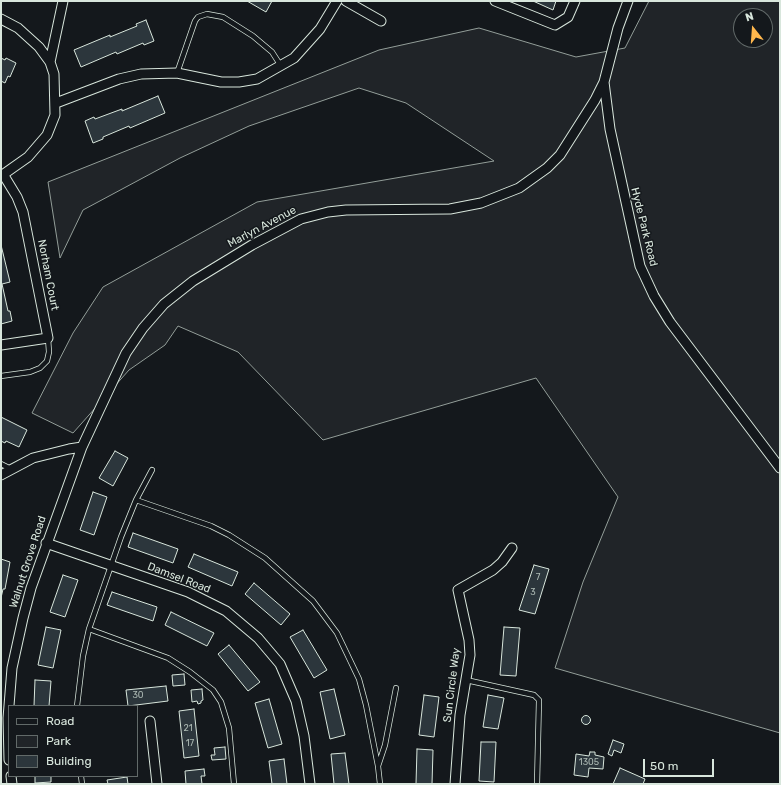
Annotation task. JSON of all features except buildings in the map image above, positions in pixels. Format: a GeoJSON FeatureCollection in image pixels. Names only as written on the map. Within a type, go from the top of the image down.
{"type":"FeatureCollection","features":[{"type":"Feature","properties":{"kind":"street"},"geometry":{"type":"LineString","coordinates":[[50,62],[63,1]]}},
{"type":"Feature","properties":{"kind":"street"},"geometry":{"type":"LineString","coordinates":[[56,104],[109,82],[132,75],[152,72],[177,73],[204,80],[239,82],[257,79],[294,58],[320,29],[337,1]]}},
{"type":"Feature","properties":{"kind":"street"},"geometry":{"type":"LineString","coordinates":[[346,1],[381,21]]}},
{"type":"Feature","properties":{"kind":"street"},"geometry":{"type":"LineString","coordinates":[[495,1],[555,25],[568,17],[576,1]]}},
{"type":"Feature","properties":{"kind":"street","name":"Hyde Park Road"},"geometry":{"type":"LineString","coordinates":[[628,1],[618,28],[604,82],[608,117],[630,228],[640,266],[646,282],[670,322],[780,468]]}},
{"type":"Feature","properties":{"kind":"street"},"geometry":{"type":"LineString","coordinates":[[1,19],[18,28],[39,47],[50,62],[54,74],[56,104],[55,115],[47,135],[28,157],[2,175]]}},
{"type":"Feature","properties":{"kind":"street","name":"Marlyn Avenue"},"geometry":{"type":"LineString","coordinates":[[82,447],[126,353],[143,328],[164,304],[193,281],[283,227],[316,214],[346,210],[450,209],[481,203],[507,194],[532,180],[560,155],[591,106],[604,82]]}},
{"type":"Feature","properties":{"kind":"street","name":"Norham Court"},"geometry":{"type":"LineString","coordinates":[[2,175],[17,197],[23,212],[48,338]]}},
{"type":"Feature","properties":{"kind":"street"},"geometry":{"type":"LineString","coordinates":[[1,345],[48,338]]}},
{"type":"Feature","properties":{"kind":"street"},"geometry":{"type":"LineString","coordinates":[[1,475],[50,453],[82,447]]}},
{"type":"Feature","properties":{"kind":"street","name":"Walnut Grove Road"},"geometry":{"type":"LineString","coordinates":[[9,705],[12,668],[22,618],[46,543],[82,447]]}},
{"type":"Feature","properties":{"kind":"street","name":"Damsel Road"},"geometry":{"type":"LineString","coordinates":[[46,543],[188,592],[226,611],[258,638],[283,669],[296,701],[304,736],[310,784]]}},
{"type":"Feature","properties":{"kind":"street","name":"Sun Circle Way"},"geometry":{"type":"LineString","coordinates":[[455,784],[460,715],[470,655],[469,640],[458,590],[493,570],[502,562],[512,548]]}},
{"type":"Feature","properties":{"kind":"street"},"geometry":{"type":"LineString","coordinates":[[150,721],[157,784]]}},
{"type":"Feature","properties":{"kind":"lane"},"geometry":{"type":"LineString","coordinates":[[177,73],[195,20],[206,14],[223,17],[253,36],[272,52],[281,66]]}},
{"type":"Feature","properties":{"kind":"lane"},"geometry":{"type":"LineString","coordinates":[[1,376],[30,372],[40,368],[47,361],[49,352],[48,338]]}},
{"type":"Feature","properties":{"kind":"lane"},"geometry":{"type":"LineString","coordinates":[[1,464],[12,469]]}},
{"type":"Feature","properties":{"kind":"lane"},"geometry":{"type":"LineString","coordinates":[[77,705],[83,656],[89,629],[110,565],[136,500],[152,470]]}},
{"type":"Feature","properties":{"kind":"lane"},"geometry":{"type":"LineString","coordinates":[[136,500],[211,526],[234,538],[265,558],[313,601],[337,633],[354,666],[366,705],[380,784]]}},
{"type":"Feature","properties":{"kind":"lane"},"geometry":{"type":"LineString","coordinates":[[89,629],[168,658],[190,672],[213,690],[221,702],[229,728],[234,784]]}},
{"type":"Feature","properties":{"kind":"lane"},"geometry":{"type":"LineString","coordinates":[[466,680],[534,695],[539,700],[537,784]]}},
{"type":"Feature","properties":{"kind":"lane"},"geometry":{"type":"LineString","coordinates":[[378,766],[385,745],[396,688]]}},
{"type":"Feature","properties":{"kind":"green space"},"geometry":{"type":"Polygon","coordinates":[[[649,1],[780,1],[780,733],[555,668],[583,582],[618,497],[536,378],[323,440],[238,352],[178,326],[165,345],[129,370],[73,433],[32,413],[73,333],[103,287],[257,202],[494,161],[406,103],[359,88],[249,126],[180,158],[83,210],[60,258],[48,182],[379,50],[479,28],[576,57],[625,48],[649,1]]]}}]}
